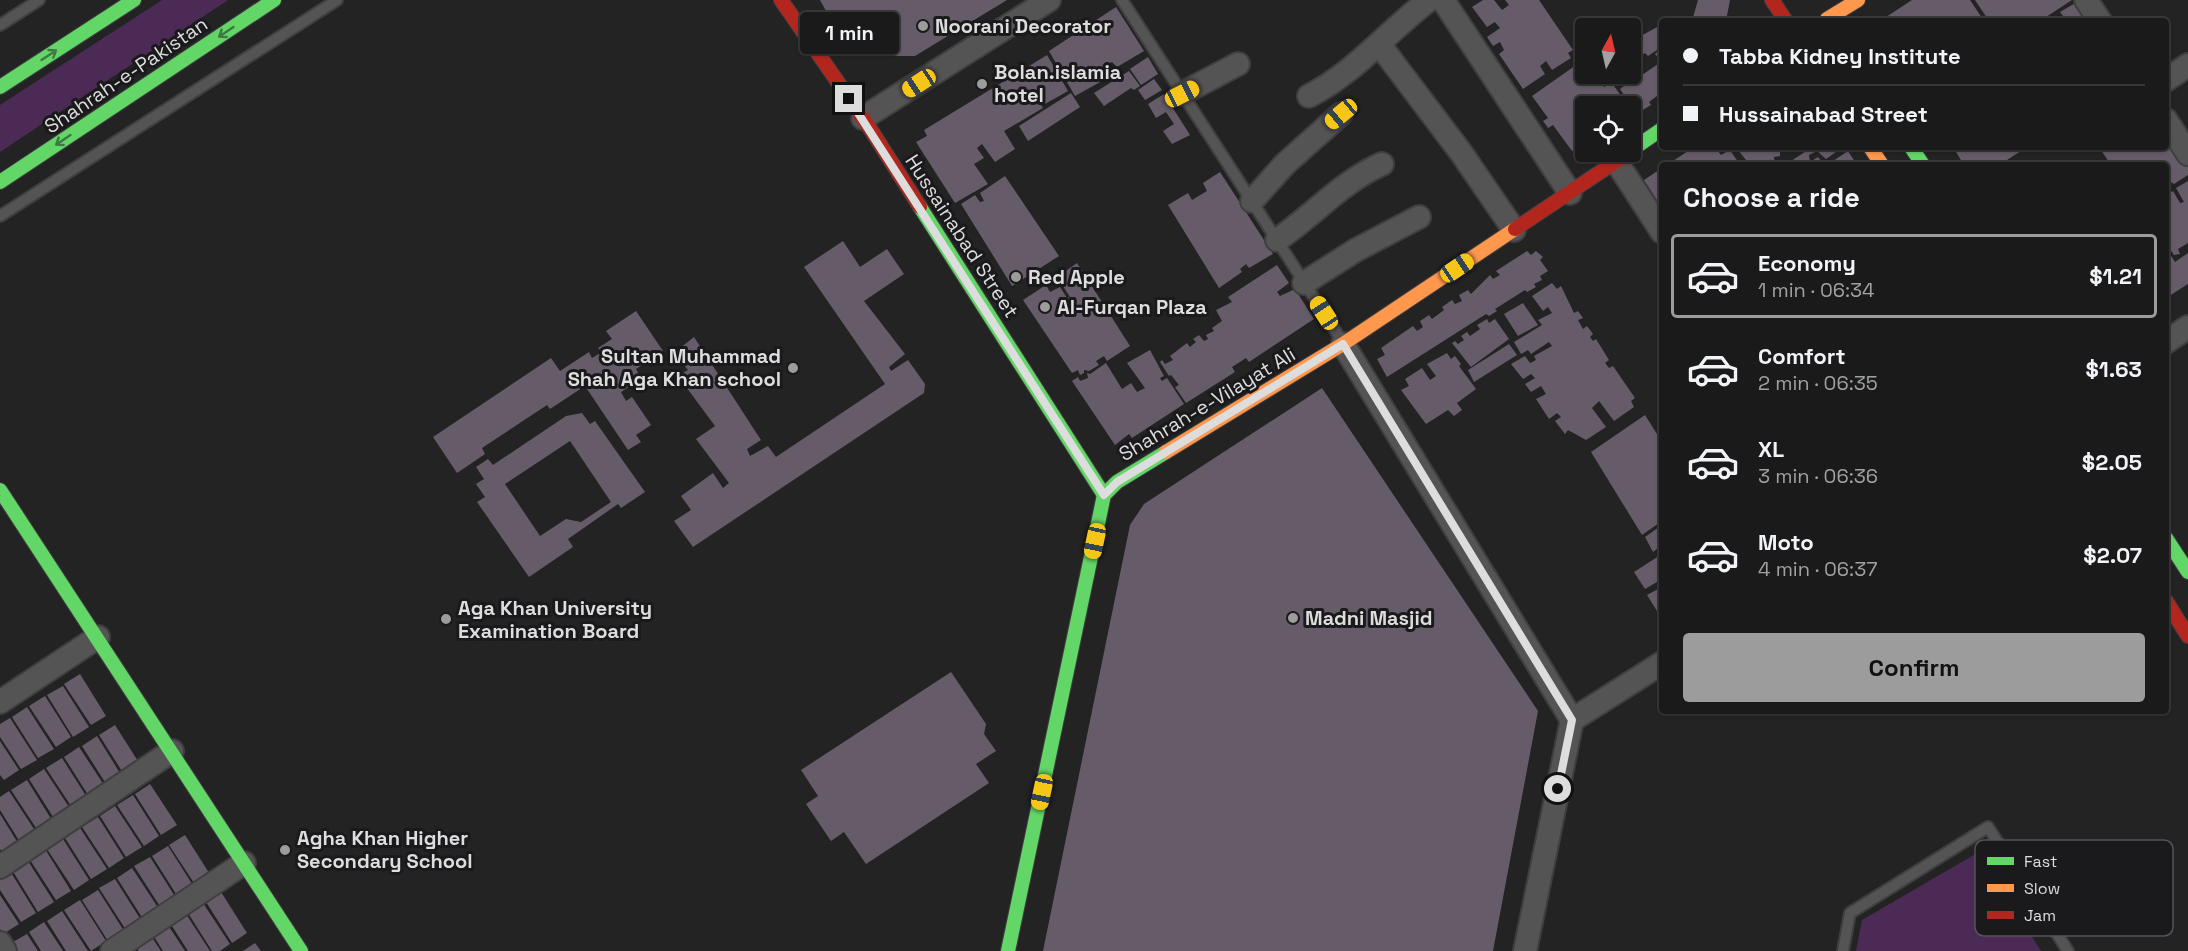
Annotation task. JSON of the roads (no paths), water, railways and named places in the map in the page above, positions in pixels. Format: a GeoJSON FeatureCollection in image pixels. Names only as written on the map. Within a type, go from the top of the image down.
{"type":"FeatureCollection","features":[{"type":"Feature","properties":{"kind":"main road"},"geometry":{"type":"LineString","coordinates":[[0,87],[134,0]]}},
{"type":"Feature","properties":{"kind":"main road","name":"Shahrah-e-Pakistan"},"geometry":{"type":"LineString","coordinates":[[0,182],[274,0]]}},
{"type":"Feature","properties":{"kind":"main road","name":"Hussainabad Street"},"geometry":{"type":"LineString","coordinates":[[781,0],[863,118],[1104,495]]}},
{"type":"Feature","properties":{"kind":"main road"},"geometry":{"type":"LineString","coordinates":[[1772,0],[1784,18]]}},
{"type":"Feature","properties":{"kind":"main road"},"geometry":{"type":"LineString","coordinates":[[1825,17],[1858,0]]}},
{"type":"Feature","properties":{"kind":"main road","name":"Shahrah-e-Vilayat Ali"},"geometry":{"type":"LineString","coordinates":[[1641,143],[1659,131]]}},
{"type":"Feature","properties":{"kind":"main road","name":"Shahrah-e-Vilayat Ali"},"geometry":{"type":"LineString","coordinates":[[1104,495],[1117,482],[1343,344],[1614,162]]}},
{"type":"Feature","properties":{"kind":"main road"},"geometry":{"type":"LineString","coordinates":[[0,490],[301,951]]}},
{"type":"Feature","properties":{"kind":"main road"},"geometry":{"type":"LineString","coordinates":[[1008,951],[1104,495]]}},
{"type":"Feature","properties":{"kind":"main road"},"geometry":{"type":"LineString","coordinates":[[2169,543],[2188,572]]}},
{"type":"Feature","properties":{"kind":"main road"},"geometry":{"type":"LineString","coordinates":[[2169,606],[2188,636]]}},
{"type":"Feature","properties":{"kind":"street"},"geometry":{"type":"LineString","coordinates":[[863,118],[1049,0]]}},
{"type":"Feature","properties":{"kind":"street"},"geometry":{"type":"LineString","coordinates":[[1309,96],[1342,75],[1379,44],[1402,20],[1429,0]]}},
{"type":"Feature","properties":{"kind":"street"},"geometry":{"type":"LineString","coordinates":[[1443,0],[1569,193]]}},
{"type":"Feature","properties":{"kind":"street"},"geometry":{"type":"LineString","coordinates":[[2086,0],[2098,18]]}},
{"type":"Feature","properties":{"kind":"street"},"geometry":{"type":"LineString","coordinates":[[1379,44],[1462,154],[1514,230]]}},
{"type":"Feature","properties":{"kind":"street"},"geometry":{"type":"LineString","coordinates":[[1182,94],[1238,64]]}},
{"type":"Feature","properties":{"kind":"street"},"geometry":{"type":"LineString","coordinates":[[2169,78],[2188,65]]}},
{"type":"Feature","properties":{"kind":"street"},"geometry":{"type":"LineString","coordinates":[[1252,201],[1285,164],[1341,114]]}},
{"type":"Feature","properties":{"kind":"street"},"geometry":{"type":"LineString","coordinates":[[2169,125],[2188,154]]}},
{"type":"Feature","properties":{"kind":"street"},"geometry":{"type":"LineString","coordinates":[[1629,162],[1659,226]]}},
{"type":"Feature","properties":{"kind":"street"},"geometry":{"type":"LineString","coordinates":[[1277,240],[1299,225],[1343,186],[1382,164]]}},
{"type":"Feature","properties":{"kind":"street"},"geometry":{"type":"LineString","coordinates":[[1304,283],[1419,217]]}},
{"type":"Feature","properties":{"kind":"street"},"geometry":{"type":"LineString","coordinates":[[2169,340],[2188,327]]}},
{"type":"Feature","properties":{"kind":"street"},"geometry":{"type":"LineString","coordinates":[[1343,344],[1572,720],[1525,951]]}},
{"type":"Feature","properties":{"kind":"street"},"geometry":{"type":"LineString","coordinates":[[0,702],[98,637]]}},
{"type":"Feature","properties":{"kind":"street"},"geometry":{"type":"LineString","coordinates":[[1572,720],[1659,665]]}},
{"type":"Feature","properties":{"kind":"street"},"geometry":{"type":"LineString","coordinates":[[0,867],[172,751]]}},
{"type":"Feature","properties":{"kind":"street"},"geometry":{"type":"LineString","coordinates":[[112,951],[244,863]]}},
{"type":"Feature","properties":{"kind":"street"},"geometry":{"type":"LineString","coordinates":[[0,943],[5,951]]}},
{"type":"Feature","properties":{"kind":"lane"},"geometry":{"type":"LineString","coordinates":[[0,25],[39,0]]}},
{"type":"Feature","properties":{"kind":"lane"},"geometry":{"type":"LineString","coordinates":[[0,216],[337,0]]}},
{"type":"Feature","properties":{"kind":"lane"},"geometry":{"type":"LineString","coordinates":[[1122,0],[1343,344]]}},
{"type":"Feature","properties":{"kind":"lane"},"geometry":{"type":"LineString","coordinates":[[1843,951],[1850,913],[1988,827],[1996,840]]}},
{"type":"Feature","properties":{"kind":"lane"},"geometry":{"type":"LineString","coordinates":[[2058,936],[2068,951]]}},
{"type":"Feature","properties":{"kind":"place","name":"Noorani Decorator"},"geometry":{"type":"Point","coordinates":[923,26]}},
{"type":"Feature","properties":{"kind":"place","name":"Bolan.islamia hotel"},"geometry":{"type":"Point","coordinates":[982,84]}},
{"type":"Feature","properties":{"kind":"place","name":"Red Apple"},"geometry":{"type":"Point","coordinates":[1016,277]}},
{"type":"Feature","properties":{"kind":"place","name":"Al-Furqan Plaza"},"geometry":{"type":"Point","coordinates":[1045,307]}},
{"type":"Feature","properties":{"kind":"place","name":"Sultan Muhammad Shah Aga Khan school"},"geometry":{"type":"Point","coordinates":[793,368]}},
{"type":"Feature","properties":{"kind":"place","name":"Madni Masjid"},"geometry":{"type":"Point","coordinates":[1293,618]}},
{"type":"Feature","properties":{"kind":"place","name":"Aga Khan University Examination Board"},"geometry":{"type":"Point","coordinates":[446,619]}},
{"type":"Feature","properties":{"kind":"place","name":"Agha Khan Higher Secondary School"},"geometry":{"type":"Point","coordinates":[285,850]}}]}
